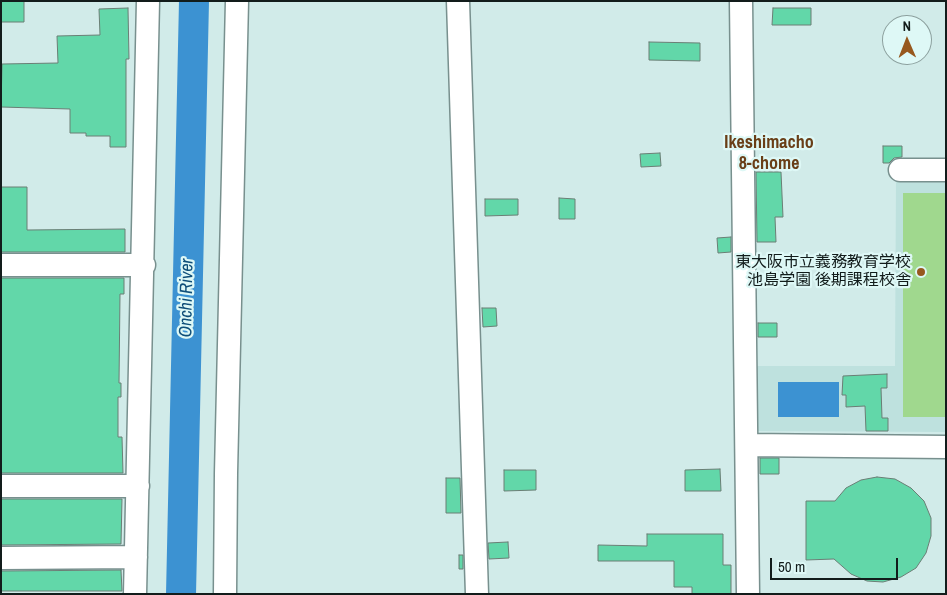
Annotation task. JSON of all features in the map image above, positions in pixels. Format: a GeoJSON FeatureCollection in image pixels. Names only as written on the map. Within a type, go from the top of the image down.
{"type":"FeatureCollection","features":[{"type":"Feature","properties":{"kind":"street"},"geometry":{"type":"LineString","coordinates":[[136,594],[148,1]]}},
{"type":"Feature","properties":{"kind":"street"},"geometry":{"type":"LineString","coordinates":[[225,594],[236,1]]}},
{"type":"Feature","properties":{"kind":"street"},"geometry":{"type":"LineString","coordinates":[[458,1],[477,594]]}},
{"type":"Feature","properties":{"kind":"street"},"geometry":{"type":"LineString","coordinates":[[741,1],[748,594]]}},
{"type":"Feature","properties":{"kind":"street"},"geometry":{"type":"LineString","coordinates":[[900,170],[946,170]]}},
{"type":"Feature","properties":{"kind":"street"},"geometry":{"type":"LineString","coordinates":[[1,265],[144,265]]}},
{"type":"Feature","properties":{"kind":"street"},"geometry":{"type":"LineString","coordinates":[[746,445],[946,447]]}},
{"type":"Feature","properties":{"kind":"street"},"geometry":{"type":"LineString","coordinates":[[1,486],[138,486]]}},
{"type":"Feature","properties":{"kind":"street"},"geometry":{"type":"LineString","coordinates":[[1,558],[136,557]]}},
{"type":"Feature","properties":{"kind":"shaded area","name":"東大阪市立義務教育学校 池島学園 後期課程校舎"},"geometry":{"type":"Polygon","coordinates":[[[896,179],[946,179],[946,432],[756,431],[756,366],[895,366],[896,179]]]}},
{"type":"Feature","properties":{"kind":"green space"},"geometry":{"type":"Polygon","coordinates":[[[903,193],[946,193],[946,417],[903,417],[903,193]]]}},
{"type":"Feature","properties":{"kind":"water"},"geometry":{"type":"Polygon","coordinates":[[[778,382],[839,382],[839,417],[778,417],[778,382]]]}},
{"type":"Feature","properties":{"kind":"building"},"geometry":{"type":"Polygon","coordinates":[[[1,1],[24,1],[24,22],[1,22],[1,1]]]}},
{"type":"Feature","properties":{"kind":"building"},"geometry":{"type":"Polygon","coordinates":[[[128,8],[129,59],[126,59],[126,147],[110,147],[110,136],[86,136],[86,133],[70,133],[70,109],[1,107],[2,64],[58,63],[57,36],[100,35],[99,9],[128,8]]]}},
{"type":"Feature","properties":{"kind":"building"},"geometry":{"type":"Polygon","coordinates":[[[773,8],[811,8],[811,25],[772,25],[773,8]]]}},
{"type":"Feature","properties":{"kind":"building"},"geometry":{"type":"Polygon","coordinates":[[[649,42],[700,43],[700,61],[649,60],[649,42]]]}},
{"type":"Feature","properties":{"kind":"building"},"geometry":{"type":"Polygon","coordinates":[[[883,146],[902,146],[902,157],[894,158],[889,163],[883,163],[883,146]]]}},
{"type":"Feature","properties":{"kind":"building"},"geometry":{"type":"Polygon","coordinates":[[[660,153],[661,166],[641,167],[640,154],[660,153]]]}},
{"type":"Feature","properties":{"kind":"building"},"geometry":{"type":"Polygon","coordinates":[[[756,172],[781,172],[783,217],[775,217],[776,242],[757,242],[756,172]]]}},
{"type":"Feature","properties":{"kind":"building"},"geometry":{"type":"Polygon","coordinates":[[[1,187],[27,187],[27,230],[125,229],[125,252],[1,252],[1,187]]]}},
{"type":"Feature","properties":{"kind":"building"},"geometry":{"type":"Polygon","coordinates":[[[559,198],[575,199],[575,219],[559,219],[559,198]]]}},
{"type":"Feature","properties":{"kind":"building"},"geometry":{"type":"Polygon","coordinates":[[[485,199],[518,199],[518,215],[485,216],[485,199]]]}},
{"type":"Feature","properties":{"kind":"building"},"geometry":{"type":"Polygon","coordinates":[[[731,237],[731,252],[718,253],[717,238],[731,237]]]}},
{"type":"Feature","properties":{"kind":"building"},"geometry":{"type":"Polygon","coordinates":[[[1,278],[124,278],[124,294],[120,294],[119,383],[121,383],[121,397],[118,397],[118,437],[122,437],[123,473],[1,473],[1,278]]]}},
{"type":"Feature","properties":{"kind":"building"},"geometry":{"type":"Polygon","coordinates":[[[482,308],[496,308],[497,326],[483,327],[482,308]]]}},
{"type":"Feature","properties":{"kind":"building"},"geometry":{"type":"Polygon","coordinates":[[[758,323],[777,323],[777,337],[758,337],[758,323]]]}},
{"type":"Feature","properties":{"kind":"building"},"geometry":{"type":"Polygon","coordinates":[[[887,374],[887,388],[881,388],[882,418],[888,418],[888,431],[866,431],[865,406],[846,407],[846,395],[842,395],[843,376],[887,374]]]}},
{"type":"Feature","properties":{"kind":"building"},"geometry":{"type":"Polygon","coordinates":[[[760,458],[779,458],[779,474],[760,474],[760,458]]]}},
{"type":"Feature","properties":{"kind":"building"},"geometry":{"type":"Polygon","coordinates":[[[720,469],[721,491],[685,491],[685,470],[720,469]]]}},
{"type":"Feature","properties":{"kind":"building"},"geometry":{"type":"Polygon","coordinates":[[[504,470],[536,470],[536,490],[504,491],[504,470]]]}},
{"type":"Feature","properties":{"kind":"building"},"geometry":{"type":"Polygon","coordinates":[[[877,477],[895,479],[911,488],[924,501],[931,518],[931,536],[926,553],[916,568],[901,577],[883,582],[867,581],[851,574],[834,559],[806,560],[806,501],[835,501],[846,488],[861,480],[877,477]]]}},
{"type":"Feature","properties":{"kind":"building"},"geometry":{"type":"Polygon","coordinates":[[[446,478],[460,478],[461,513],[446,513],[446,478]]]}},
{"type":"Feature","properties":{"kind":"building"},"geometry":{"type":"Polygon","coordinates":[[[1,499],[122,499],[121,544],[1,545],[1,499]]]}},
{"type":"Feature","properties":{"kind":"building"},"geometry":{"type":"Polygon","coordinates":[[[647,534],[723,534],[723,565],[731,565],[731,594],[692,594],[692,587],[674,587],[674,561],[598,561],[598,545],[647,546],[647,534]]]}},
{"type":"Feature","properties":{"kind":"building"},"geometry":{"type":"Polygon","coordinates":[[[508,542],[509,558],[489,559],[488,543],[508,542]]]}},
{"type":"Feature","properties":{"kind":"building"},"geometry":{"type":"Polygon","coordinates":[[[459,555],[463,555],[463,569],[459,569],[459,555]]]}},
{"type":"Feature","properties":{"kind":"building"},"geometry":{"type":"Polygon","coordinates":[[[121,570],[122,591],[1,591],[1,571],[121,570]]]}},
{"type":"Feature","properties":{"kind":"waterway","name":"Onchi River"},"geometry":{"type":"LineString","coordinates":[[181,594],[194,1]]}},
{"type":"Feature","properties":{"kind":"place","name":"東大阪市立義務教育学校 池島学園 後期課程校舎"},"geometry":{"type":"Point","coordinates":[921,272]}},
{"type":"Feature","properties":{"kind":"district","name":"Ikeshimacho 8-chome"},"geometry":{"type":"Point","coordinates":[769,153]}}]}
